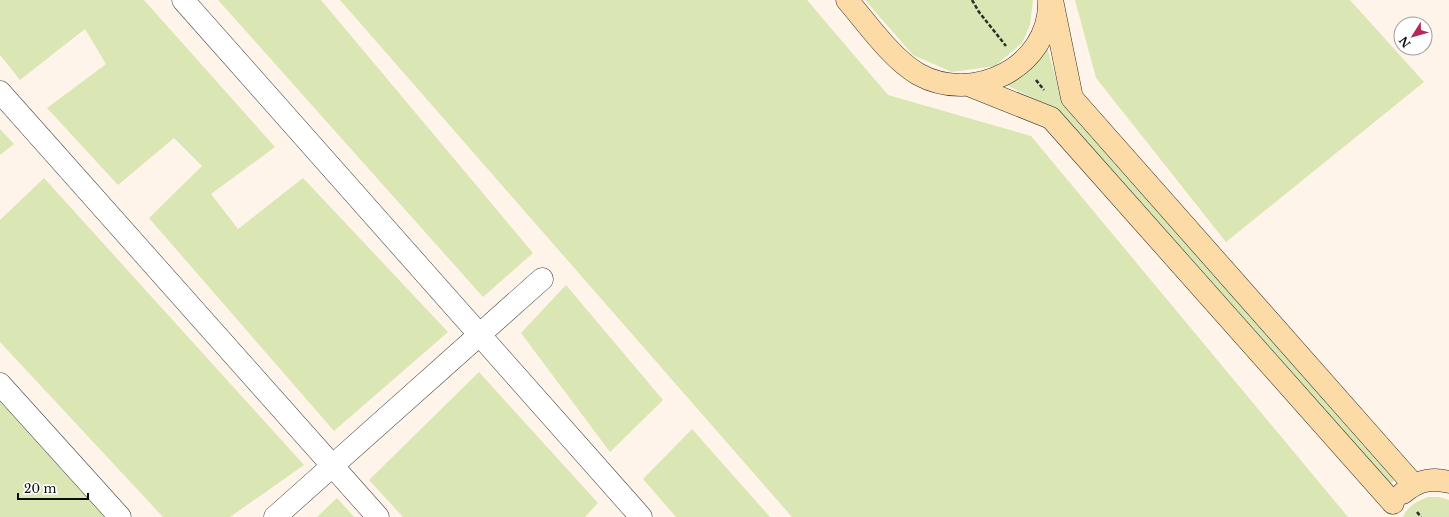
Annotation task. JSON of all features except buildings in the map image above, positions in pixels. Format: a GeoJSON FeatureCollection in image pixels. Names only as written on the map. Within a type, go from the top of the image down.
{"type":"FeatureCollection","features":[{"type":"Feature","properties":{"kind":"street"},"geometry":{"type":"LineString","coordinates":[[183,0],[641,517]]}},
{"type":"Feature","properties":{"kind":"street"},"geometry":{"type":"LineString","coordinates":[[847,0],[897,57],[918,74],[944,84],[971,86],[1051,118],[1391,510],[1413,484],[1423,480],[1439,479],[1448,481]]}},
{"type":"Feature","properties":{"kind":"street"},"geometry":{"type":"LineString","coordinates":[[971,86],[997,79],[1021,64],[1039,41],[1049,13],[1049,0]]}},
{"type":"Feature","properties":{"kind":"street"},"geometry":{"type":"LineString","coordinates":[[1052,0],[1072,98],[1413,484]]}},
{"type":"Feature","properties":{"kind":"street"},"geometry":{"type":"LineString","coordinates":[[0,92],[378,517]]}},
{"type":"Feature","properties":{"kind":"street"},"geometry":{"type":"LineString","coordinates":[[275,517],[542,279]]}},
{"type":"Feature","properties":{"kind":"street"},"geometry":{"type":"LineString","coordinates":[[0,384],[120,517]]}},
{"type":"Feature","properties":{"kind":"green space"},"geometry":{"type":"Polygon","coordinates":[[[0,0],[144,0],[275,147],[211,194],[238,229],[303,178],[448,332],[334,431],[149,218],[202,166],[174,138],[118,185],[47,108],[106,64],[85,29],[20,80],[0,55],[0,0]]]}},
{"type":"Feature","properties":{"kind":"green space"},"geometry":{"type":"Polygon","coordinates":[[[218,0],[321,0],[533,253],[483,297],[218,0]]]}},
{"type":"Feature","properties":{"kind":"green space"},"geometry":{"type":"Polygon","coordinates":[[[340,0],[807,0],[888,95],[1031,136],[1348,517],[792,517],[340,0]]]}},
{"type":"Feature","properties":{"kind":"green space"},"geometry":{"type":"Polygon","coordinates":[[[865,0],[1033,0],[1030,25],[1022,43],[995,66],[952,72],[913,55],[865,0]]]}},
{"type":"Feature","properties":{"kind":"green space"},"geometry":{"type":"Polygon","coordinates":[[[1075,0],[1350,0],[1393,48],[1393,56],[1401,56],[1424,82],[1226,242],[1096,78],[1075,0]]]}},
{"type":"Feature","properties":{"kind":"green space"},"geometry":{"type":"Polygon","coordinates":[[[1047,47],[1062,100],[1398,477],[1387,487],[1052,107],[1004,84],[1047,47]]]}},
{"type":"Feature","properties":{"kind":"green space"},"geometry":{"type":"Polygon","coordinates":[[[0,129],[14,144],[0,155],[0,129]]]}},
{"type":"Feature","properties":{"kind":"green space"},"geometry":{"type":"Polygon","coordinates":[[[44,178],[304,465],[230,517],[163,517],[0,342],[0,220],[44,178]]]}},
{"type":"Feature","properties":{"kind":"green space"},"geometry":{"type":"Polygon","coordinates":[[[566,285],[663,400],[610,452],[521,333],[566,285]]]}},
{"type":"Feature","properties":{"kind":"green space"},"geometry":{"type":"Polygon","coordinates":[[[479,372],[598,503],[585,517],[403,517],[369,480],[479,372]]]}},
{"type":"Feature","properties":{"kind":"green space"},"geometry":{"type":"Polygon","coordinates":[[[0,399],[106,517],[0,517],[0,399]]]}},
{"type":"Feature","properties":{"kind":"green space"},"geometry":{"type":"Polygon","coordinates":[[[692,429],[770,517],[676,517],[643,479],[692,429]]]}},
{"type":"Feature","properties":{"kind":"green space"},"geometry":{"type":"Polygon","coordinates":[[[1428,497],[1439,497],[1449,500],[1449,517],[1403,517],[1413,504],[1428,497]]]}},
{"type":"Feature","properties":{"kind":"green space"},"geometry":{"type":"Polygon","coordinates":[[[337,498],[354,517],[317,517],[337,498]]]}}]}
